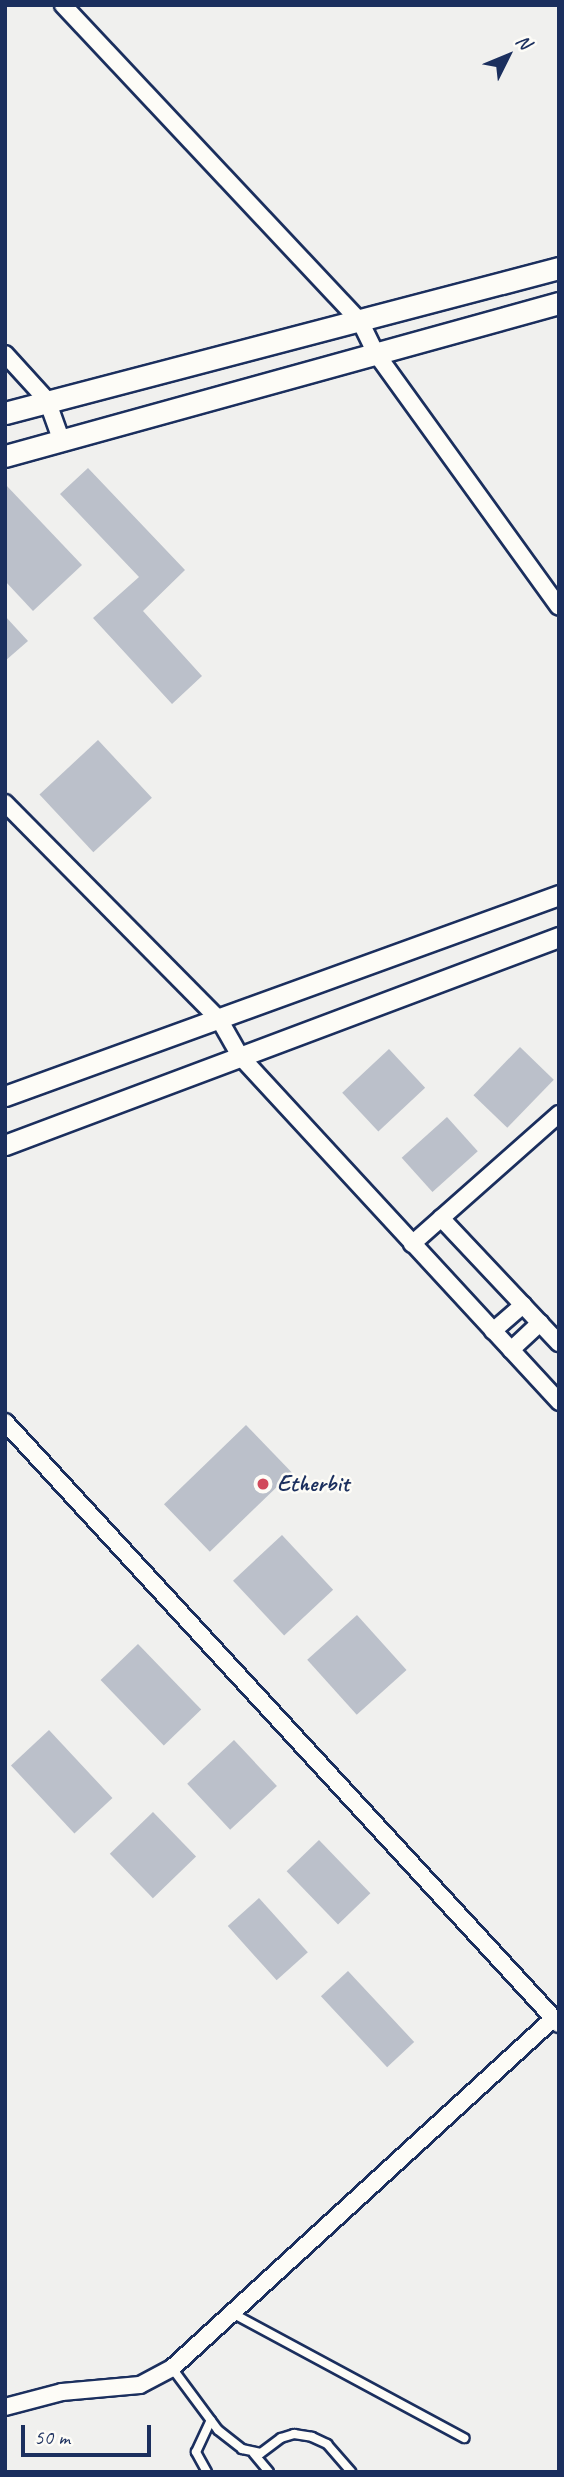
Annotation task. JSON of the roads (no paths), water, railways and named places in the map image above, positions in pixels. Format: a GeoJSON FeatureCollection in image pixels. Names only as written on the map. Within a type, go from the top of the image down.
{"type":"FeatureCollection","features":[{"type":"Feature","properties":{"kind":"main road"},"geometry":{"type":"LineString","coordinates":[[5,413],[559,268]]}},
{"type":"Feature","properties":{"kind":"main road"},"geometry":{"type":"LineString","coordinates":[[5,456],[559,303]]}},
{"type":"Feature","properties":{"kind":"street"},"geometry":{"type":"LineString","coordinates":[[63,5],[359,321],[375,352],[559,607]]}},
{"type":"Feature","properties":{"kind":"street"},"geometry":{"type":"LineString","coordinates":[[5,354],[47,400],[61,439]]}},
{"type":"Feature","properties":{"kind":"street"},"geometry":{"type":"LineString","coordinates":[[5,803],[219,1019],[240,1056],[559,1402]]}},
{"type":"Feature","properties":{"kind":"street"},"geometry":{"type":"LineString","coordinates":[[5,1096],[559,895]]}},
{"type":"Feature","properties":{"kind":"street"},"geometry":{"type":"LineString","coordinates":[[5,1145],[559,937]]}},
{"type":"Feature","properties":{"kind":"street"},"geometry":{"type":"LineString","coordinates":[[412,1244],[559,1114]]}},
{"type":"Feature","properties":{"kind":"street"},"geometry":{"type":"LineString","coordinates":[[442,1218],[559,1343]]}},
{"type":"Feature","properties":{"kind":"street"},"geometry":{"type":"LineString","coordinates":[[493,1331],[523,1305]]}},
{"type":"Feature","properties":{"kind":"street"},"geometry":{"type":"LineString","coordinates":[[510,1350],[540,1322]]}},
{"type":"Feature","properties":{"kind":"street"},"geometry":{"type":"LineString","coordinates":[[5,1422],[556,2021],[172,2368],[140,2385],[62,2392],[5,2407]]}},
{"type":"Feature","properties":{"kind":"lane"},"geometry":{"type":"LineString","coordinates":[[231,2313],[464,2438]]}},
{"type":"Feature","properties":{"kind":"lane"},"geometry":{"type":"LineString","coordinates":[[172,2368],[228,2440],[254,2454],[270,2472]]}},
{"type":"Feature","properties":{"kind":"lane"},"geometry":{"type":"LineString","coordinates":[[207,2472],[195,2452],[211,2420]]}},
{"type":"Feature","properties":{"kind":"lane"},"geometry":{"type":"LineString","coordinates":[[254,2454],[294,2434],[312,2437],[327,2444],[351,2472]]}},
{"type":"Feature","properties":{"kind":"place","name":"Etherbit"},"geometry":{"type":"Point","coordinates":[263,1484]}}]}
